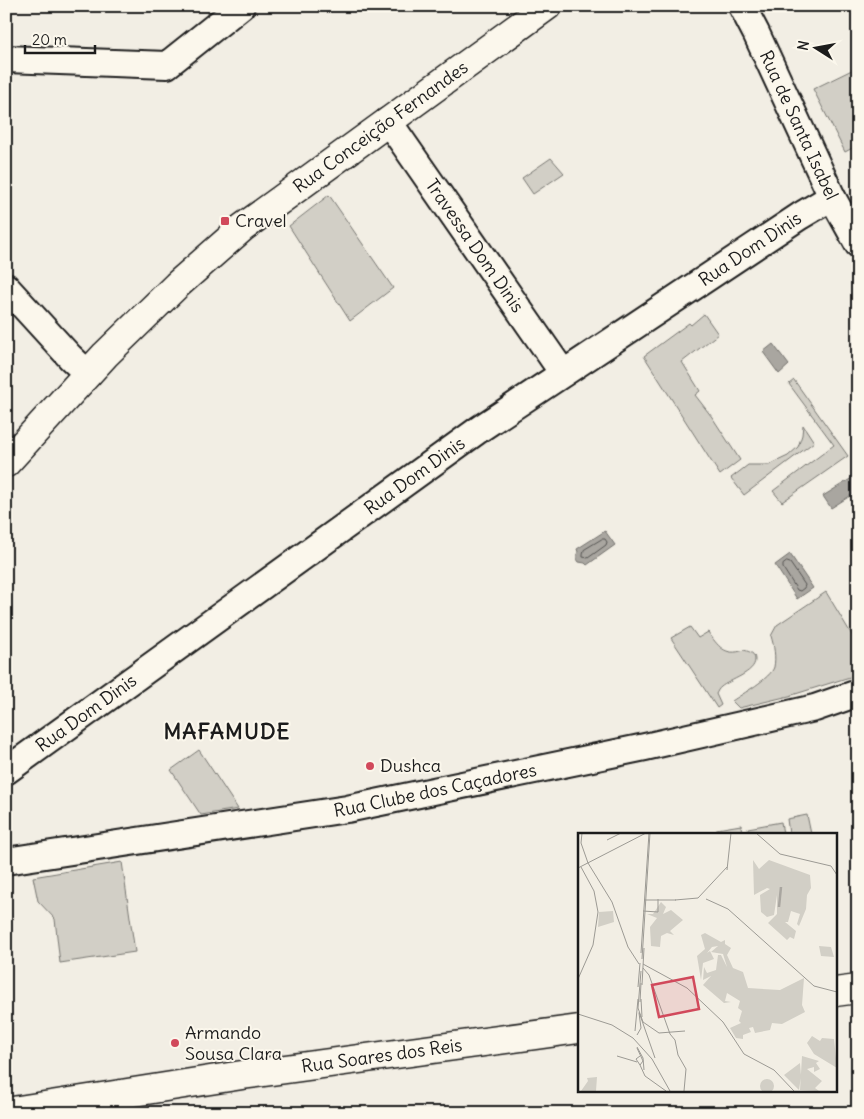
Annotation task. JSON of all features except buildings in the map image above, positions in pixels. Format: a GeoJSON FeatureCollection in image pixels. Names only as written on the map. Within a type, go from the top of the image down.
{"type":"FeatureCollection","features":[{"type":"Feature","properties":{"kind":"main road","name":"Rua Conceição Fernandes"},"geometry":{"type":"LineString","coordinates":[[6,463],[106,355],[177,285],[242,228],[547,6]]}},
{"type":"Feature","properties":{"kind":"main road"},"geometry":{"type":"LineString","coordinates":[[836,992],[858,989]]}},
{"type":"Feature","properties":{"kind":"main road","name":"Rua Soares dos Reis"},"geometry":{"type":"LineString","coordinates":[[6,1112],[242,1075],[578,1029]]}},
{"type":"Feature","properties":{"kind":"street"},"geometry":{"type":"LineString","coordinates":[[6,59],[167,65],[241,6]]}},
{"type":"Feature","properties":{"kind":"street","name":"Rua de Santa Isabel"},"geometry":{"type":"LineString","coordinates":[[742,6],[756,32],[832,197],[858,244]]}},
{"type":"Feature","properties":{"kind":"street","name":"Travessa Dom Dinis"},"geometry":{"type":"LineString","coordinates":[[388,121],[563,373]]}},
{"type":"Feature","properties":{"kind":"street","name":"Rua Dom Dinis"},"geometry":{"type":"LineString","coordinates":[[6,771],[481,428],[792,221],[832,197]]}},
{"type":"Feature","properties":{"kind":"street"},"geometry":{"type":"LineString","coordinates":[[6,287],[88,374]]}},
{"type":"Feature","properties":{"kind":"street","name":"Rua Clube dos Caçadores"},"geometry":{"type":"LineString","coordinates":[[6,861],[347,809],[645,747],[815,708],[858,693]]}},
{"type":"Feature","properties":{"kind":"shaded area"},"geometry":{"type":"Polygon","coordinates":[[[858,67],[858,145],[845,152],[813,89],[858,67]]]}},
{"type":"Feature","properties":{"kind":"shaded area"},"geometry":{"type":"Polygon","coordinates":[[[551,158],[564,173],[533,194],[522,178],[551,158]]]}},
{"type":"Feature","properties":{"kind":"shaded area"},"geometry":{"type":"Polygon","coordinates":[[[329,195],[393,288],[350,321],[289,226],[329,195]]]}},
{"type":"Feature","properties":{"kind":"shaded area"},"geometry":{"type":"Polygon","coordinates":[[[704,314],[718,334],[682,362],[700,391],[695,395],[740,460],[720,475],[644,356],[689,323],[691,325],[704,314]]]}},
{"type":"Feature","properties":{"kind":"shaded area"},"geometry":{"type":"Polygon","coordinates":[[[794,380],[848,456],[782,502],[773,491],[834,445],[789,384],[794,380]]]}},
{"type":"Feature","properties":{"kind":"shaded area"},"geometry":{"type":"Polygon","coordinates":[[[803,425],[814,442],[744,495],[731,478],[748,465],[769,465],[788,456],[798,447],[803,425]]]}},
{"type":"Feature","properties":{"kind":"shaded area"},"geometry":{"type":"Polygon","coordinates":[[[826,592],[858,645],[858,666],[851,671],[853,676],[789,696],[739,708],[732,701],[762,681],[774,667],[775,659],[771,636],[777,625],[826,592]]]}},
{"type":"Feature","properties":{"kind":"shaded area"},"geometry":{"type":"Polygon","coordinates":[[[690,627],[698,638],[708,632],[723,649],[732,652],[744,650],[752,653],[755,658],[751,669],[719,689],[716,694],[721,705],[717,708],[671,638],[690,627]]]}},
{"type":"Feature","properties":{"kind":"shaded area"},"geometry":{"type":"Polygon","coordinates":[[[199,750],[238,809],[201,815],[171,770],[199,750]]]}},
{"type":"Feature","properties":{"kind":"shaded area"},"geometry":{"type":"Polygon","coordinates":[[[807,815],[811,833],[789,833],[787,819],[807,815]]]}},
{"type":"Feature","properties":{"kind":"shaded area"},"geometry":{"type":"Polygon","coordinates":[[[781,822],[783,833],[749,833],[748,828],[781,822]]]}},
{"type":"Feature","properties":{"kind":"shaded area"},"geometry":{"type":"Polygon","coordinates":[[[741,825],[742,833],[718,833],[717,829],[741,825]]]}},
{"type":"Feature","properties":{"kind":"shaded area"},"geometry":{"type":"Polygon","coordinates":[[[122,862],[135,952],[60,963],[55,919],[38,901],[33,877],[122,862]]]}},
{"type":"Feature","properties":{"kind":"water"},"geometry":{"type":"Polygon","coordinates":[[[773,344],[789,365],[779,374],[763,352],[773,344]]]}},
{"type":"Feature","properties":{"kind":"water"},"geometry":{"type":"Polygon","coordinates":[[[852,478],[858,487],[858,491],[831,508],[823,496],[852,478]]]}},
{"type":"Feature","properties":{"kind":"water"},"geometry":{"type":"Polygon","coordinates":[[[605,531],[615,545],[587,565],[579,562],[577,559],[577,549],[605,531]]]}},
{"type":"Feature","properties":{"kind":"water"},"geometry":{"type":"Polygon","coordinates":[[[790,554],[813,588],[797,599],[775,565],[790,554]]]}},
{"type":"Feature","properties":{"kind":"place","name":"Cravel"},"geometry":{"type":"Point","coordinates":[225,221]}},
{"type":"Feature","properties":{"kind":"place","name":"Dushca"},"geometry":{"type":"Point","coordinates":[370,766]}},
{"type":"Feature","properties":{"kind":"place","name":"Armando Sousa Clara"},"geometry":{"type":"Point","coordinates":[175,1043]}},
{"type":"Feature","properties":{"kind":"district","name":"MAFAMUDE"},"geometry":{"type":"Point","coordinates":[227,731]}}]}
